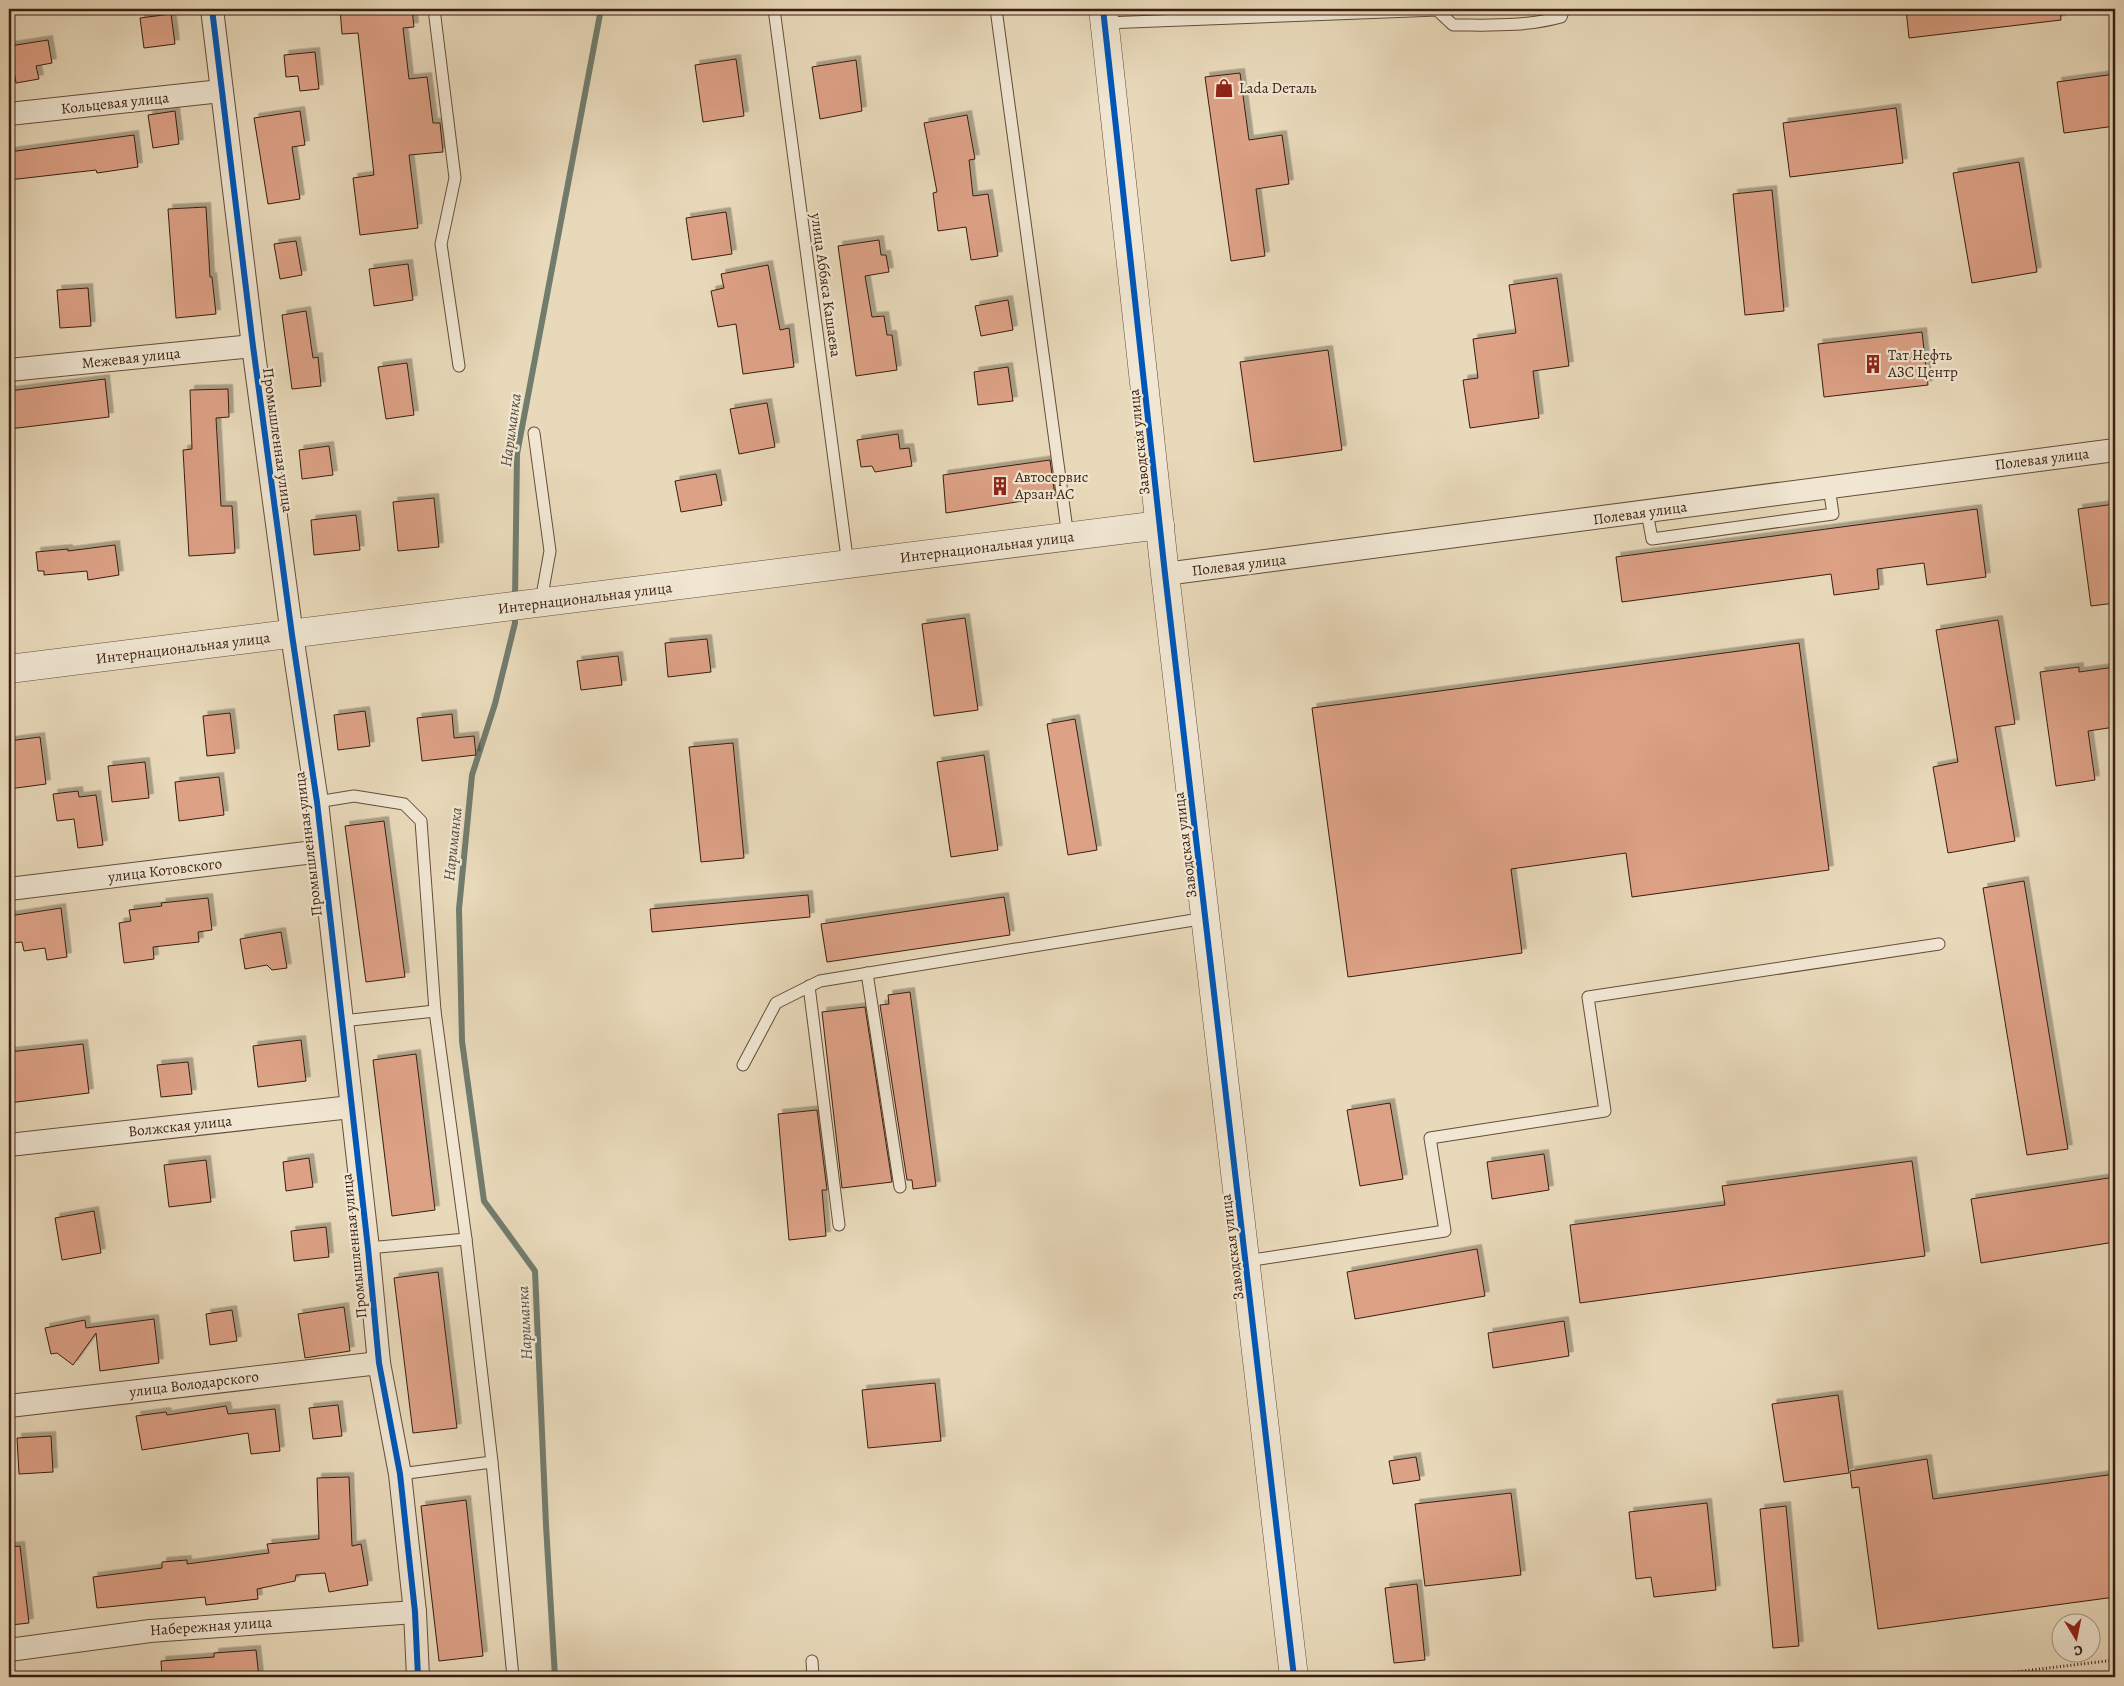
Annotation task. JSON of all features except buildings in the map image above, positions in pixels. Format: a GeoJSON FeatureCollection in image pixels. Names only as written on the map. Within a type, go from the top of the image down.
{"type":"FeatureCollection","features":[{"type":"Feature","properties":{"kind":"street","name":"Промышленная улица"},"geometry":{"type":"LineString","coordinates":[[212,9],[253,346],[292,635],[317,802],[368,1248],[379,1363],[400,1474],[415,1612],[418,1677]]}},
{"type":"Feature","properties":{"kind":"street","name":"Заводская улица"},"geometry":{"type":"LineString","coordinates":[[1104,16],[1165,574],[1294,1677]]}},
{"type":"Feature","properties":{"kind":"street","name":"Кольцевая улица"},"geometry":{"type":"LineString","coordinates":[[9,114],[221,91]]}},
{"type":"Feature","properties":{"kind":"street","name":"Межевая улица"},"geometry":{"type":"LineString","coordinates":[[9,370],[253,346]]}},
{"type":"Feature","properties":{"kind":"street","name":"Полевая улица"},"geometry":{"type":"LineString","coordinates":[[1165,574],[2115,450]]}},
{"type":"Feature","properties":{"kind":"street","name":"Интернациональная улица"},"geometry":{"type":"LineString","coordinates":[[9,669],[1160,525]]}},
{"type":"Feature","properties":{"kind":"street","name":"улица Котовского"},"geometry":{"type":"LineString","coordinates":[[9,889],[322,851]]}},
{"type":"Feature","properties":{"kind":"street","name":"Волжская улица"},"geometry":{"type":"LineString","coordinates":[[9,1145],[351,1107]]}},
{"type":"Feature","properties":{"kind":"street","name":"улица Володарского"},"geometry":{"type":"LineString","coordinates":[[9,1406],[379,1363]]}},
{"type":"Feature","properties":{"kind":"street","name":"Набережная улица"},"geometry":{"type":"LineString","coordinates":[[9,1650],[150,1630],[415,1612]]}},
{"type":"Feature","properties":{"kind":"lane"},"geometry":{"type":"LineString","coordinates":[[434,9],[455,178],[441,244],[458,366]]}},
{"type":"Feature","properties":{"kind":"lane","name":"улица Аббяса Кашаева"},"geometry":{"type":"LineString","coordinates":[[774,9],[848,565]]}},
{"type":"Feature","properties":{"kind":"lane"},"geometry":{"type":"LineString","coordinates":[[996,9],[1068,537]]}},
{"type":"Feature","properties":{"kind":"lane"},"geometry":{"type":"LineString","coordinates":[[1104,16],[1436,10],[1453,25],[1503,25],[1537,24],[1560,17],[1564,9]]}},
{"type":"Feature","properties":{"kind":"lane"},"geometry":{"type":"LineString","coordinates":[[534,433],[550,551],[541,603]]}},
{"type":"Feature","properties":{"kind":"lane"},"geometry":{"type":"LineString","coordinates":[[317,802],[354,796],[404,804],[420,822],[435,1011],[466,1239],[492,1462],[513,1677]]}},
{"type":"Feature","properties":{"kind":"lane"},"geometry":{"type":"LineString","coordinates":[[742,1064],[776,1003],[820,981],[1206,918]]}},
{"type":"Feature","properties":{"kind":"lane"},"geometry":{"type":"LineString","coordinates":[[1246,1261],[1445,1231],[1430,1138],[1605,1111],[1588,997],[1939,944]]}},
{"type":"Feature","properties":{"kind":"lane"},"geometry":{"type":"LineString","coordinates":[[867,973],[900,1187]]}},
{"type":"Feature","properties":{"kind":"lane"},"geometry":{"type":"LineString","coordinates":[[809,986],[839,1225]]}},
{"type":"Feature","properties":{"kind":"lane"},"geometry":{"type":"LineString","coordinates":[[342,1020],[435,1011]]}},
{"type":"Feature","properties":{"kind":"lane"},"geometry":{"type":"LineString","coordinates":[[368,1248],[466,1239]]}},
{"type":"Feature","properties":{"kind":"lane"},"geometry":{"type":"LineString","coordinates":[[400,1474],[492,1462]]}},
{"type":"Feature","properties":{"kind":"lane"},"geometry":{"type":"LineString","coordinates":[[812,1661],[813,1677]]}},
{"type":"Feature","properties":{"kind":"path"},"geometry":{"type":"LineString","coordinates":[[1973,1677],[2115,1660]]}},
{"type":"Feature","properties":{"kind":"waterway","name":"Нариманка"},"geometry":{"type":"LineString","coordinates":[[515,600],[517,454],[601,9]]}},
{"type":"Feature","properties":{"kind":"waterway","name":"Нариманка"},"geometry":{"type":"LineString","coordinates":[[515,612],[515,623],[495,704],[472,775],[459,909],[462,1041],[484,1201],[535,1271],[546,1525],[555,1677]]}},
{"type":"Feature","properties":{"kind":"cycle path"},"geometry":{"type":"LineString","coordinates":[[212,9],[253,346],[292,635],[317,802],[368,1248],[379,1363],[400,1474],[415,1612],[418,1677]]}},
{"type":"Feature","properties":{"kind":"cycle path"},"geometry":{"type":"LineString","coordinates":[[1103,9],[1165,574],[1294,1677]]}},
{"type":"Feature","properties":{"kind":"place","name":"Lada Dеталь"},"geometry":{"type":"Point","coordinates":[1224,88]}},
{"type":"Feature","properties":{"kind":"place","name":"Тат Нефть АЗС Центр"},"geometry":{"type":"Point","coordinates":[1873,364]}},
{"type":"Feature","properties":{"kind":"place","name":"Автосервис Арзан АС"},"geometry":{"type":"Point","coordinates":[1000,486]}}]}
